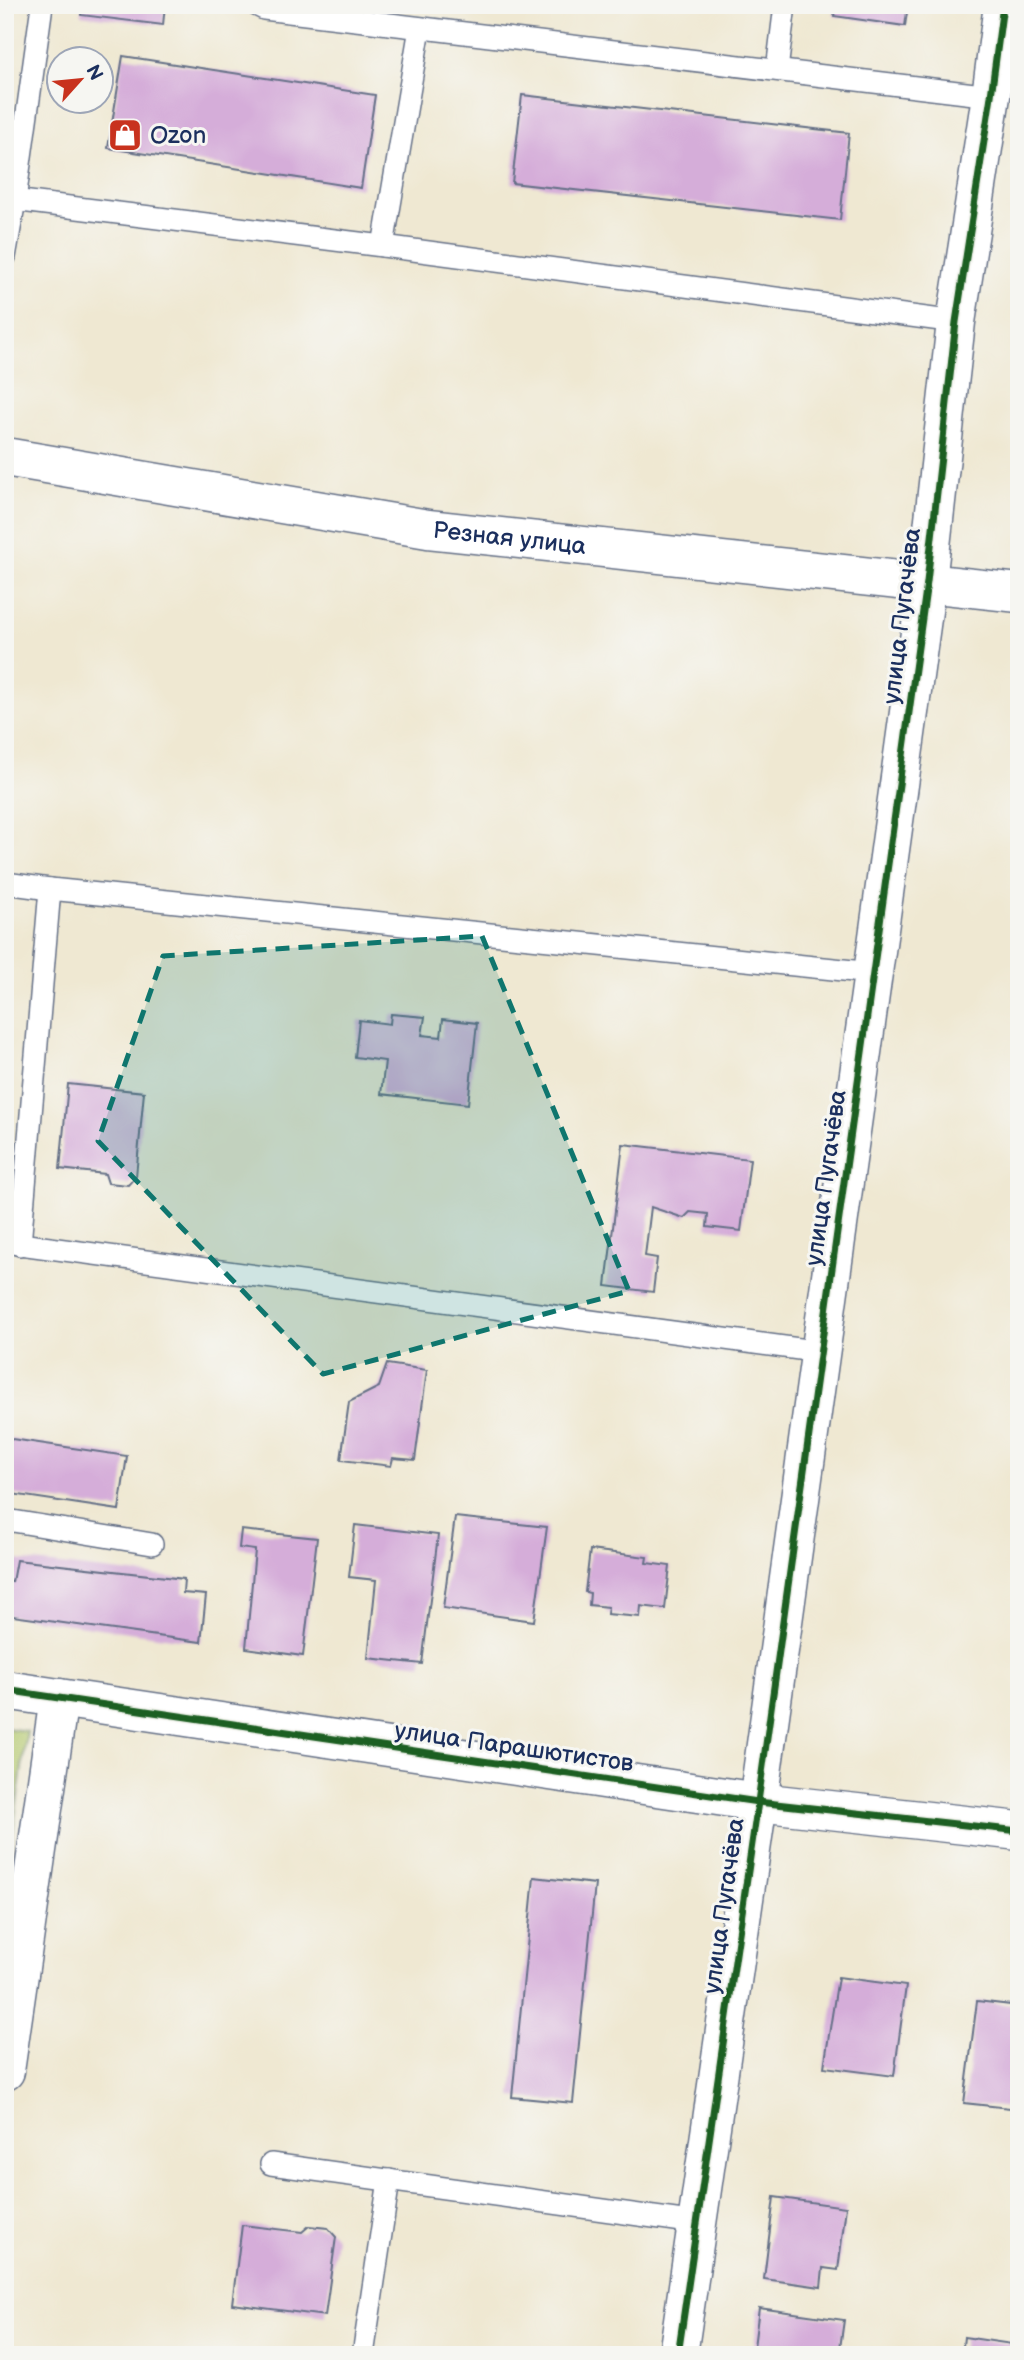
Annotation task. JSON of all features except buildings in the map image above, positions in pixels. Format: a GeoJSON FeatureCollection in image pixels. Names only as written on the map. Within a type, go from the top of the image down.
{"type":"FeatureCollection","features":[{"type":"Feature","properties":{"kind":"street","name":"улица Пугачёва"},"geometry":{"type":"LineString","coordinates":[[678,2355],[821,1352],[927,582],[956,322],[1003,5]]}},
{"type":"Feature","properties":{"kind":"street","name":"Резная улица"},"geometry":{"type":"LineString","coordinates":[[5,457],[428,529],[1019,593]]}},
{"type":"Feature","properties":{"kind":"street","name":"улица Парашютистов"},"geometry":{"type":"LineString","coordinates":[[5,1690],[758,1802],[1019,1831]]}},
{"type":"Feature","properties":{"kind":"street"},"geometry":{"type":"LineString","coordinates":[[5,2071],[59,1698]]}},
{"type":"Feature","properties":{"kind":"lane"},"geometry":{"type":"LineString","coordinates":[[5,257],[10,200],[42,5]]}},
{"type":"Feature","properties":{"kind":"lane"},"geometry":{"type":"LineString","coordinates":[[257,5],[264,9],[991,96]]}},
{"type":"Feature","properties":{"kind":"lane"},"geometry":{"type":"LineString","coordinates":[[777,70],[785,5]]}},
{"type":"Feature","properties":{"kind":"lane"},"geometry":{"type":"LineString","coordinates":[[383,246],[420,28]]}},
{"type":"Feature","properties":{"kind":"lane"},"geometry":{"type":"LineString","coordinates":[[10,200],[956,322]]}},
{"type":"Feature","properties":{"kind":"lane"},"geometry":{"type":"LineString","coordinates":[[5,883],[873,973]]}},
{"type":"Feature","properties":{"kind":"lane"},"geometry":{"type":"LineString","coordinates":[[50,889],[13,1243],[821,1352]]}},
{"type":"Feature","properties":{"kind":"lane"},"geometry":{"type":"LineString","coordinates":[[5,1522],[13,1521],[152,1544]]}},
{"type":"Feature","properties":{"kind":"lane"},"geometry":{"type":"LineString","coordinates":[[271,2164],[697,2222]]}},
{"type":"Feature","properties":{"kind":"lane"},"geometry":{"type":"LineString","coordinates":[[363,2355],[388,2180]]}},
{"type":"Feature","properties":{"kind":"highlighted area"},"geometry":{"type":"Polygon","coordinates":[[[482,936],[629,1291],[323,1374],[98,1141],[163,956],[482,936]]]}},
{"type":"Feature","properties":{"kind":"green space"},"geometry":{"type":"Polygon","coordinates":[[[5,1728],[27,1731],[5,1892],[5,1728]]]}},
{"type":"Feature","properties":{"kind":"cycle path"},"geometry":{"type":"LineString","coordinates":[[678,2355],[873,973],[927,582],[956,322],[1003,5]]}},
{"type":"Feature","properties":{"kind":"cycle path"},"geometry":{"type":"LineString","coordinates":[[5,1690],[758,1802],[1019,1831]]}},
{"type":"Feature","properties":{"kind":"place","name":"Ozon"},"geometry":{"type":"Point","coordinates":[125,135]}}]}
